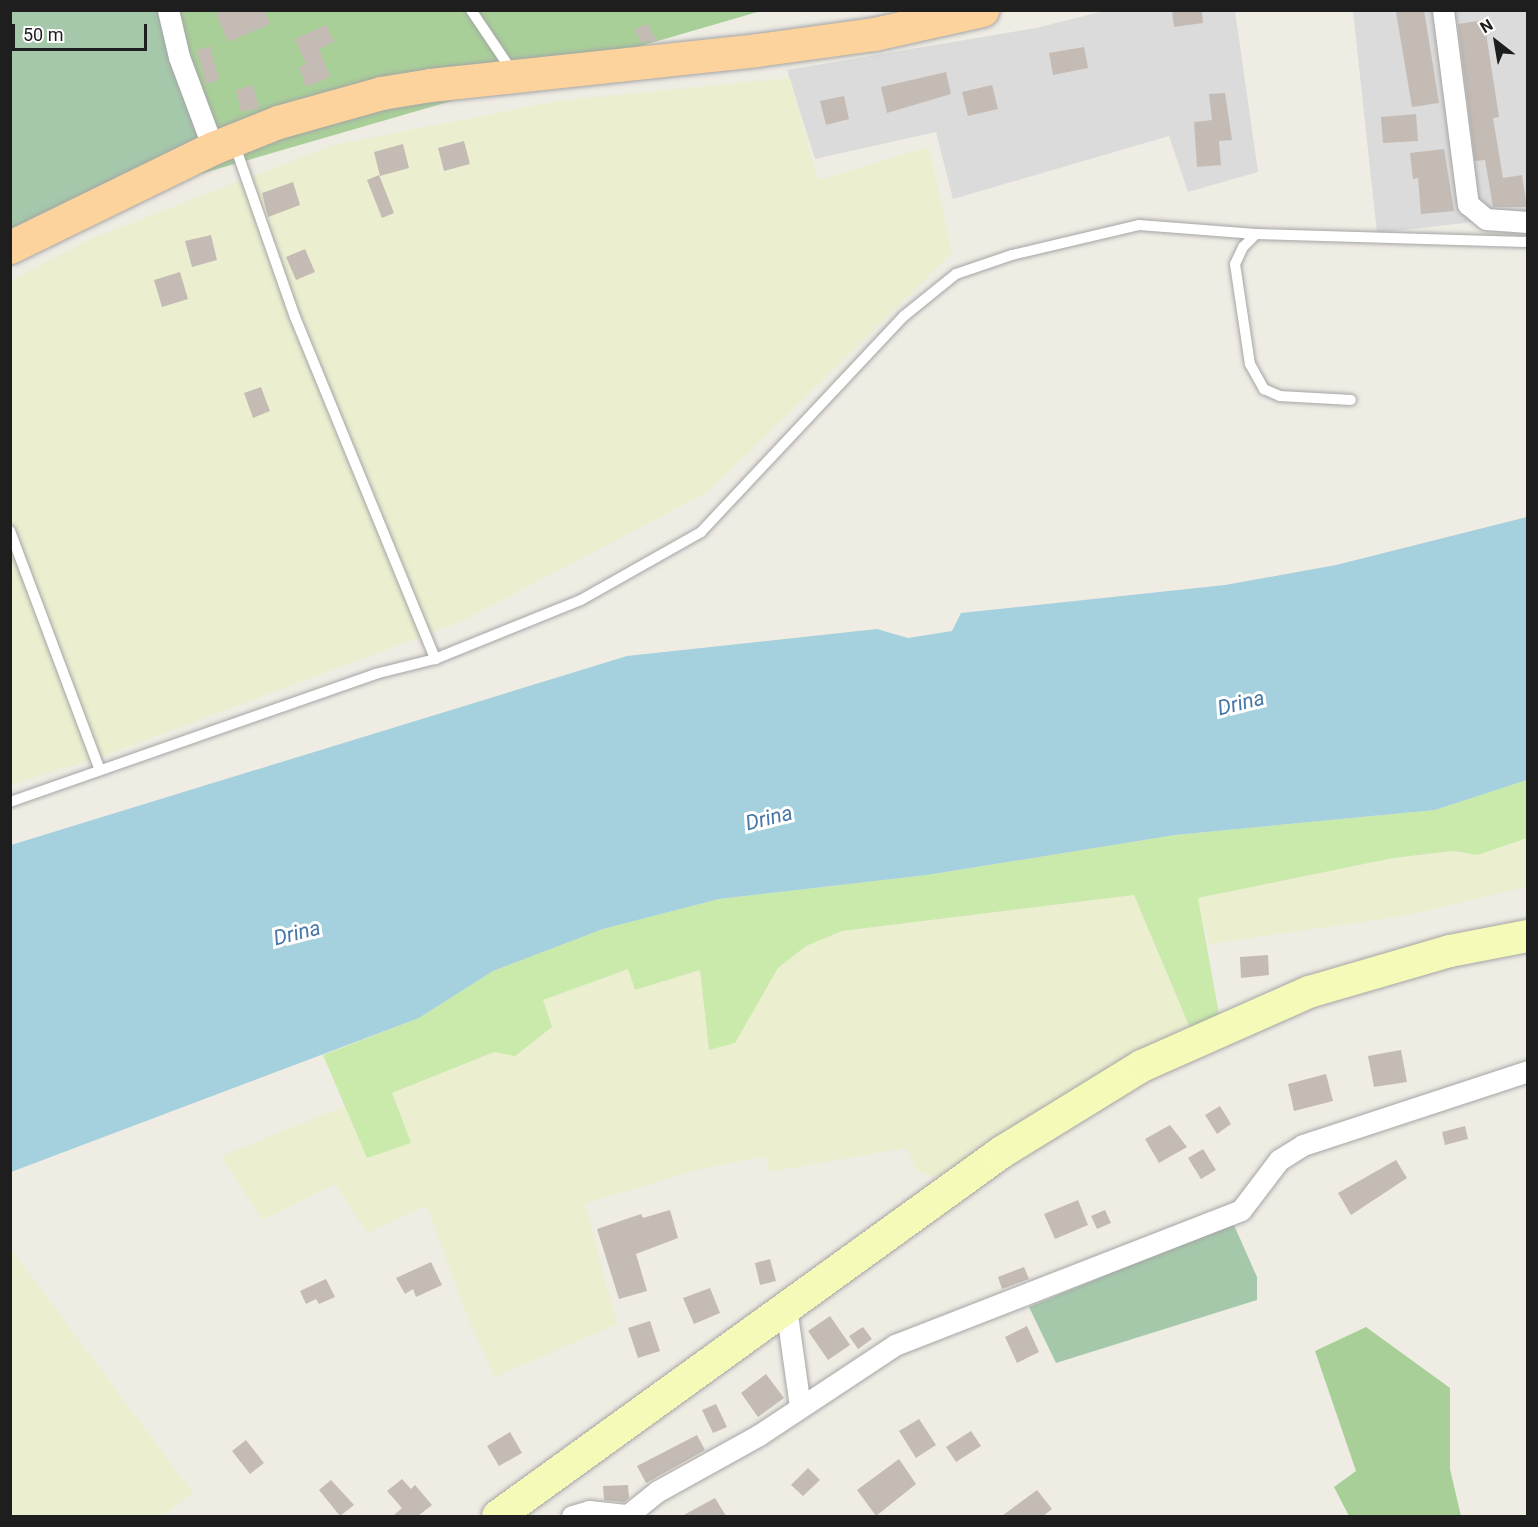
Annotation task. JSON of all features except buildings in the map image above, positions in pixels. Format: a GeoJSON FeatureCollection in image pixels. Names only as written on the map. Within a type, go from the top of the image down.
{"type":"FeatureCollection","features":[{"type":"Feature","properties":{"kind":"main road"},"geometry":{"type":"LineString","coordinates":[[10,247],[223,144],[311,112],[381,93],[850,37],[982,10]]}},
{"type":"Feature","properties":{"kind":"street"},"geometry":{"type":"LineString","coordinates":[[168,10],[179,57],[223,144]]}},
{"type":"Feature","properties":{"kind":"street"},"geometry":{"type":"LineString","coordinates":[[1443,10],[1468,204],[1486,219],[1527,222]]}},
{"type":"Feature","properties":{"kind":"street"},"geometry":{"type":"LineString","coordinates":[[498,1516],[1002,1152],[1067,1110],[1184,1045],[1309,992],[1450,951],[1527,936]]}},
{"type":"Feature","properties":{"kind":"street"},"geometry":{"type":"LineString","coordinates":[[572,1516],[589,1511],[628,1516],[658,1491],[759,1435],[895,1345],[1241,1210],[1279,1160],[1303,1145],[1527,1071]]}},
{"type":"Feature","properties":{"kind":"street"},"geometry":{"type":"LineString","coordinates":[[786,1307],[800,1406]]}},
{"type":"Feature","properties":{"kind":"lane"},"geometry":{"type":"LineString","coordinates":[[471,10],[515,76]]}},
{"type":"Feature","properties":{"kind":"lane"},"geometry":{"type":"LineString","coordinates":[[223,144],[435,658]]}},
{"type":"Feature","properties":{"kind":"lane"},"geometry":{"type":"LineString","coordinates":[[10,802],[99,768],[375,674],[435,658],[581,600],[701,532],[904,316],[956,274],[1012,255],[1139,225],[1256,234],[1527,242]]}},
{"type":"Feature","properties":{"kind":"lane"},"geometry":{"type":"LineString","coordinates":[[1256,234],[1243,246],[1235,264],[1250,364],[1264,389],[1280,396],[1351,400]]}},
{"type":"Feature","properties":{"kind":"lane"},"geometry":{"type":"LineString","coordinates":[[10,531],[99,768]]}},
{"type":"Feature","properties":{"kind":"shaded area"},"geometry":{"type":"Polygon","coordinates":[[[1104,11],[1235,11],[1258,172],[1188,192],[1169,136],[953,199],[936,132],[815,159],[787,70],[1036,28],[1104,11]]]}},
{"type":"Feature","properties":{"kind":"shaded area"},"geometry":{"type":"Polygon","coordinates":[[[1353,11],[1527,11],[1527,216],[1377,233],[1353,11]]]}},
{"type":"Feature","properties":{"kind":"green space"},"geometry":{"type":"Polygon","coordinates":[[[11,11],[761,11],[11,229],[11,11]]]}},
{"type":"Feature","properties":{"kind":"green space"},"geometry":{"type":"Polygon","coordinates":[[[11,11],[171,11],[205,145],[11,237],[11,11]]]}},
{"type":"Feature","properties":{"kind":"green space"},"geometry":{"type":"Polygon","coordinates":[[[790,78],[818,180],[929,147],[952,253],[708,492],[462,621],[115,752],[11,785],[11,280],[95,237],[333,145],[558,101],[790,78]]]}},
{"type":"Feature","properties":{"kind":"green space"},"geometry":{"type":"Polygon","coordinates":[[[1527,780],[1527,838],[1478,855],[1453,851],[1393,858],[1198,898],[1219,1014],[1190,1028],[1134,895],[842,931],[806,946],[778,968],[735,1043],[709,1050],[700,970],[635,990],[628,969],[543,1000],[552,1027],[515,1056],[494,1052],[392,1093],[411,1143],[367,1158],[323,1055],[419,1018],[493,971],[603,929],[719,899],[927,875],[1175,835],[1435,810],[1527,780]]]}},
{"type":"Feature","properties":{"kind":"green space"},"geometry":{"type":"Polygon","coordinates":[[[1527,838],[1527,887],[1404,916],[1209,944],[1197,898],[1393,858],[1453,851],[1478,855],[1527,838]]]}},
{"type":"Feature","properties":{"kind":"green space"},"geometry":{"type":"Polygon","coordinates":[[[1134,895],[1190,1028],[946,1181],[917,1171],[907,1148],[769,1172],[765,1156],[697,1170],[585,1204],[617,1324],[495,1377],[467,1316],[427,1206],[367,1233],[335,1184],[262,1220],[221,1156],[345,1106],[367,1158],[410,1143],[392,1093],[494,1052],[542,1000],[628,969],[635,990],[700,970],[709,1050],[758,1001],[778,968],[806,946],[842,931],[1134,895]]]}},
{"type":"Feature","properties":{"kind":"green space"},"geometry":{"type":"Polygon","coordinates":[[[1233,1223],[1257,1277],[1257,1300],[1056,1363],[1029,1307],[1233,1223]]]}},
{"type":"Feature","properties":{"kind":"green space"},"geometry":{"type":"Polygon","coordinates":[[[11,1249],[193,1493],[162,1516],[11,1516],[11,1249]]]}},
{"type":"Feature","properties":{"kind":"green space"},"geometry":{"type":"Polygon","coordinates":[[[1366,1327],[1450,1388],[1450,1469],[1461,1516],[1349,1516],[1334,1487],[1356,1471],[1315,1351],[1366,1327]]]}},
{"type":"Feature","properties":{"kind":"water","name":"Drina"},"geometry":{"type":"Polygon","coordinates":[[[1527,517],[1527,780],[1435,810],[1175,835],[927,875],[719,899],[603,929],[493,971],[419,1018],[11,1172],[11,845],[627,656],[877,629],[908,638],[952,631],[961,613],[1225,585],[1336,565],[1527,517]]]}}]}
